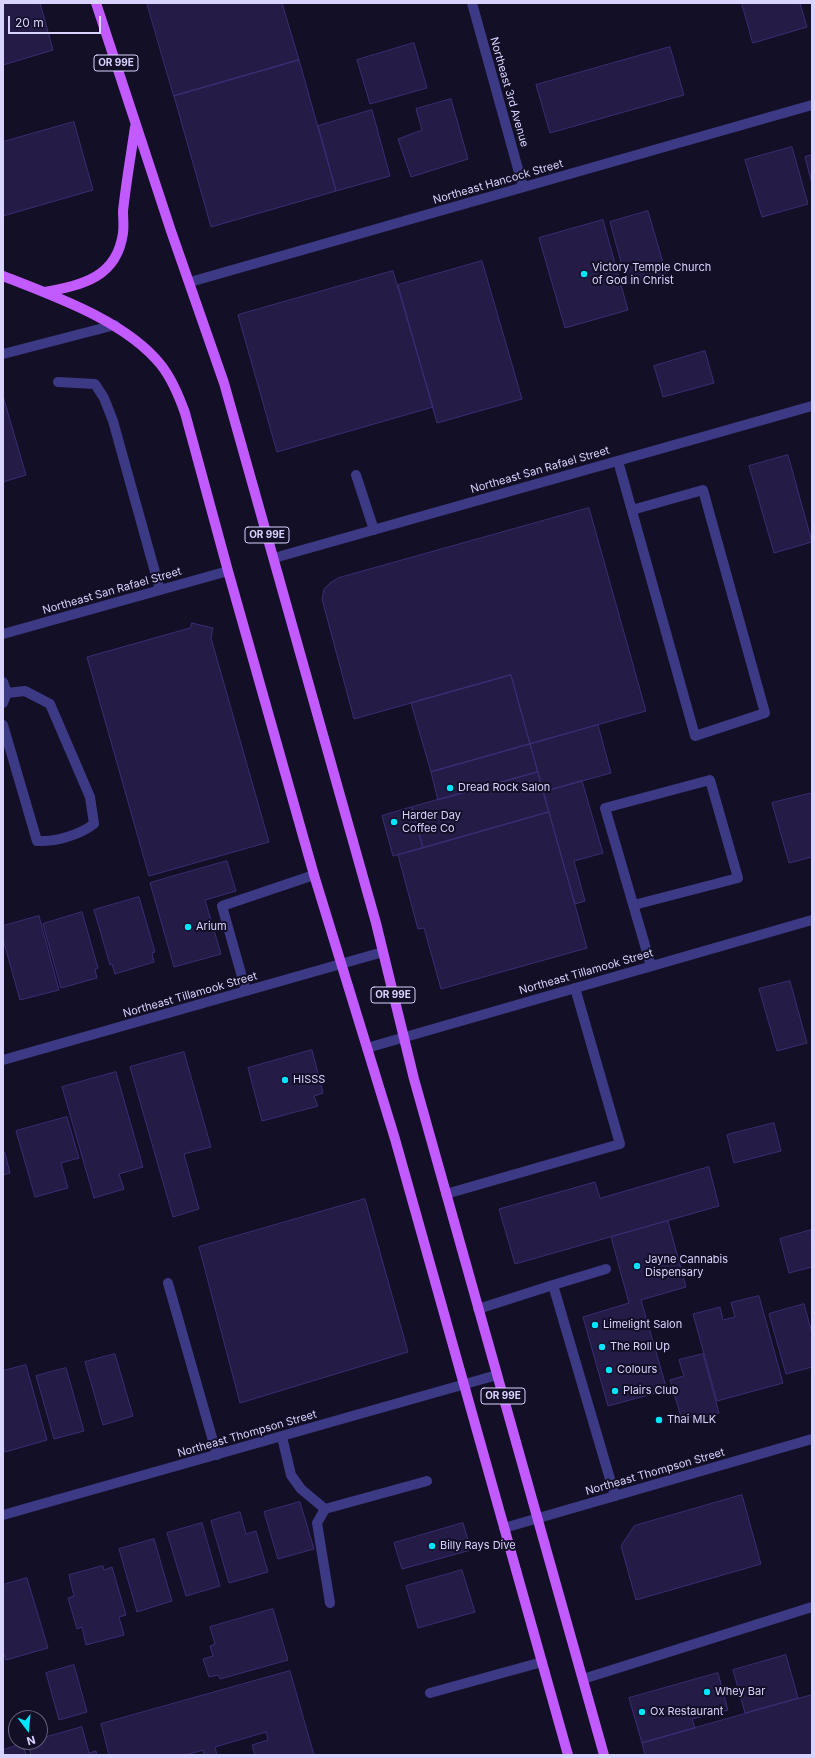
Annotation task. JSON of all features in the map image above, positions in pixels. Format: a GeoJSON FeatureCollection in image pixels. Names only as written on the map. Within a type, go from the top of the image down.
{"type":"FeatureCollection","features":[{"type":"Feature","properties":{"kind":"main road","name":"OR 99E"},"geometry":{"type":"LineString","coordinates":[[96,3],[135,123],[224,382],[383,952],[446,1194],[604,1755]]}},
{"type":"Feature","properties":{"kind":"main road"},"geometry":{"type":"LineString","coordinates":[[45,292],[83,283],[106,270],[114,260],[123,233],[123,213],[135,123]]}},
{"type":"Feature","properties":{"kind":"main road","name":"OR 99E"},"geometry":{"type":"LineString","coordinates":[[3,276],[45,292],[114,325],[146,349],[161,365],[176,390],[185,413],[314,875],[340,964],[395,1139],[568,1755]]}},
{"type":"Feature","properties":{"kind":"street","name":"Northeast 3rd Avenue"},"geometry":{"type":"LineString","coordinates":[[472,3],[523,187]]}},
{"type":"Feature","properties":{"kind":"street","name":"Northeast Hancock Street"},"geometry":{"type":"LineString","coordinates":[[190,282],[812,105]]}},
{"type":"Feature","properties":{"kind":"street"},"geometry":{"type":"LineString","coordinates":[[3,354],[114,325]]}},
{"type":"Feature","properties":{"kind":"street"},"geometry":{"type":"LineString","coordinates":[[58,382],[95,384],[104,398],[113,421],[160,590]]}},
{"type":"Feature","properties":{"kind":"street","name":"Northeast San Rafael Street"},"geometry":{"type":"LineString","coordinates":[[274,558],[812,406]]}},
{"type":"Feature","properties":{"kind":"street"},"geometry":{"type":"LineString","coordinates":[[618,461],[695,736],[765,713],[703,490],[632,510]]}},
{"type":"Feature","properties":{"kind":"street"},"geometry":{"type":"LineString","coordinates":[[356,475],[374,530]]}},
{"type":"Feature","properties":{"kind":"street","name":"Northeast San Rafael Street"},"geometry":{"type":"LineString","coordinates":[[3,634],[228,571]]}},
{"type":"Feature","properties":{"kind":"street"},"geometry":{"type":"LineString","coordinates":[[3,682],[7,693],[3,703]]}},
{"type":"Feature","properties":{"kind":"street"},"geometry":{"type":"LineString","coordinates":[[3,725],[37,841],[48,842],[84,831],[94,824],[90,797],[50,704],[25,691],[7,693]]}},
{"type":"Feature","properties":{"kind":"street"},"geometry":{"type":"LineString","coordinates":[[634,905],[738,878],[710,780],[605,808],[651,966]]}},
{"type":"Feature","properties":{"kind":"street"},"geometry":{"type":"LineString","coordinates":[[246,991],[222,906],[314,875]]}},
{"type":"Feature","properties":{"kind":"street","name":"Northeast Tillamook Street"},"geometry":{"type":"LineString","coordinates":[[367,1048],[812,920]]}},
{"type":"Feature","properties":{"kind":"street","name":"Northeast Tillamook Street"},"geometry":{"type":"LineString","coordinates":[[3,1060],[383,952]]}},
{"type":"Feature","properties":{"kind":"street"},"geometry":{"type":"LineString","coordinates":[[446,1194],[620,1144],[575,988]]}},
{"type":"Feature","properties":{"kind":"street"},"geometry":{"type":"LineString","coordinates":[[478,1309],[606,1269]]}},
{"type":"Feature","properties":{"kind":"street"},"geometry":{"type":"LineString","coordinates":[[168,1283],[217,1455]]}},
{"type":"Feature","properties":{"kind":"street"},"geometry":{"type":"LineString","coordinates":[[553,1285],[615,1496]]}},
{"type":"Feature","properties":{"kind":"street","name":"Northeast Thompson Street"},"geometry":{"type":"LineString","coordinates":[[3,1515],[497,1375]]}},
{"type":"Feature","properties":{"kind":"street"},"geometry":{"type":"LineString","coordinates":[[282,1437],[291,1475],[301,1489],[325,1509]]}},
{"type":"Feature","properties":{"kind":"street","name":"Northeast Thompson Street"},"geometry":{"type":"LineString","coordinates":[[504,1528],[812,1439]]}},
{"type":"Feature","properties":{"kind":"street"},"geometry":{"type":"LineString","coordinates":[[330,1603],[317,1523],[325,1509],[427,1481]]}},
{"type":"Feature","properties":{"kind":"street"},"geometry":{"type":"LineString","coordinates":[[583,1679],[812,1607]]}},
{"type":"Feature","properties":{"kind":"street"},"geometry":{"type":"LineString","coordinates":[[430,1693],[542,1662]]}},
{"type":"Feature","properties":{"kind":"building"},"geometry":{"type":"Polygon","coordinates":[[[3,3],[40,3],[53,50],[3,65],[3,3]]]}},
{"type":"Feature","properties":{"kind":"building"},"geometry":{"type":"Polygon","coordinates":[[[147,3],[282,3],[299,60],[174,96],[147,3]]]}},
{"type":"Feature","properties":{"kind":"building"},"geometry":{"type":"Polygon","coordinates":[[[742,3],[800,3],[807,27],[753,43],[742,3]]]}},
{"type":"Feature","properties":{"kind":"building"},"geometry":{"type":"Polygon","coordinates":[[[414,43],[427,88],[370,104],[357,60],[414,43]]]}},
{"type":"Feature","properties":{"kind":"building"},"geometry":{"type":"Polygon","coordinates":[[[670,47],[684,95],[550,133],[536,85],[670,47]]]}},
{"type":"Feature","properties":{"kind":"building"},"geometry":{"type":"Polygon","coordinates":[[[299,60],[336,191],[211,227],[174,96],[299,60]]]}},
{"type":"Feature","properties":{"kind":"building"},"geometry":{"type":"Polygon","coordinates":[[[451,99],[468,159],[411,177],[398,139],[422,130],[416,109],[451,99]]]}},
{"type":"Feature","properties":{"kind":"building"},"geometry":{"type":"Polygon","coordinates":[[[372,110],[390,176],[336,191],[318,126],[372,110]]]}},
{"type":"Feature","properties":{"kind":"building"},"geometry":{"type":"Polygon","coordinates":[[[74,122],[93,190],[3,216],[3,142],[74,122]]]}},
{"type":"Feature","properties":{"kind":"building"},"geometry":{"type":"Polygon","coordinates":[[[792,147],[808,204],[762,217],[745,160],[792,147]]]}},
{"type":"Feature","properties":{"kind":"building"},"geometry":{"type":"Polygon","coordinates":[[[812,155],[812,184],[805,157],[812,155]]]}},
{"type":"Feature","properties":{"kind":"building"},"geometry":{"type":"Polygon","coordinates":[[[648,211],[666,273],[627,284],[610,222],[648,211]]]}},
{"type":"Feature","properties":{"kind":"building","name":"Victory Temple Church of God in Christ"},"geometry":{"type":"Polygon","coordinates":[[[603,220],[628,310],[565,328],[539,238],[603,220]]]}},
{"type":"Feature","properties":{"kind":"building"},"geometry":{"type":"Polygon","coordinates":[[[482,261],[522,399],[437,423],[398,285],[482,261]]]}},
{"type":"Feature","properties":{"kind":"building"},"geometry":{"type":"Polygon","coordinates":[[[393,271],[433,407],[277,452],[238,315],[393,271]]]}},
{"type":"Feature","properties":{"kind":"building"},"geometry":{"type":"Polygon","coordinates":[[[705,351],[714,383],[663,397],[654,366],[705,351]]]}},
{"type":"Feature","properties":{"kind":"building"},"geometry":{"type":"Polygon","coordinates":[[[3,396],[26,475],[3,482],[3,396]]]}},
{"type":"Feature","properties":{"kind":"building"},"geometry":{"type":"Polygon","coordinates":[[[788,455],[812,542],[774,553],[749,466],[788,455]]]}},
{"type":"Feature","properties":{"kind":"building"},"geometry":{"type":"Polygon","coordinates":[[[589,508],[646,711],[530,744],[511,675],[354,719],[322,599],[324,589],[330,583],[338,578],[589,508]]]}},
{"type":"Feature","properties":{"kind":"building"},"geometry":{"type":"Polygon","coordinates":[[[192,623],[213,628],[211,638],[269,842],[149,876],[87,657],[190,628],[192,623]]]}},
{"type":"Feature","properties":{"kind":"building"},"geometry":{"type":"Polygon","coordinates":[[[511,675],[530,744],[431,772],[411,703],[511,675]]]}},
{"type":"Feature","properties":{"kind":"building"},"geometry":{"type":"Polygon","coordinates":[[[598,725],[611,773],[543,792],[530,744],[598,725]]]}},
{"type":"Feature","properties":{"kind":"building"},"geometry":{"type":"Polygon","coordinates":[[[530,744],[538,772],[438,800],[431,772],[530,744]]]}},
{"type":"Feature","properties":{"kind":"building"},"geometry":{"type":"Polygon","coordinates":[[[538,772],[549,812],[423,848],[412,807],[538,772]]]}},
{"type":"Feature","properties":{"kind":"building"},"geometry":{"type":"Polygon","coordinates":[[[582,781],[603,853],[574,861],[585,901],[575,904],[543,792],[582,781]]]}},
{"type":"Feature","properties":{"kind":"building"},"geometry":{"type":"Polygon","coordinates":[[[812,793],[812,857],[789,863],[772,803],[812,793]]]}},
{"type":"Feature","properties":{"kind":"building"},"geometry":{"type":"Polygon","coordinates":[[[412,807],[423,848],[393,856],[382,816],[412,807]]]}},
{"type":"Feature","properties":{"kind":"building"},"geometry":{"type":"Polygon","coordinates":[[[549,812],[587,948],[441,989],[424,928],[418,929],[398,855],[549,812]]]}},
{"type":"Feature","properties":{"kind":"building","name":"Arium"},"geometry":{"type":"Polygon","coordinates":[[[227,861],[236,891],[205,900],[221,954],[174,967],[150,883],[227,861]]]}},
{"type":"Feature","properties":{"kind":"building"},"geometry":{"type":"Polygon","coordinates":[[[139,897],[155,952],[152,953],[154,962],[115,974],[112,964],[110,965],[94,910],[139,897]]]}},
{"type":"Feature","properties":{"kind":"building"},"geometry":{"type":"Polygon","coordinates":[[[82,912],[98,968],[95,969],[97,978],[61,988],[43,924],[82,912]]]}},
{"type":"Feature","properties":{"kind":"building"},"geometry":{"type":"Polygon","coordinates":[[[39,916],[59,990],[20,1000],[3,939],[3,926],[39,916]]]}},
{"type":"Feature","properties":{"kind":"building"},"geometry":{"type":"Polygon","coordinates":[[[790,981],[807,1043],[777,1051],[759,989],[790,981]]]}},
{"type":"Feature","properties":{"kind":"building","name":"HISSS"},"geometry":{"type":"Polygon","coordinates":[[[312,1050],[323,1093],[314,1096],[318,1106],[262,1121],[248,1068],[312,1050]]]}},
{"type":"Feature","properties":{"kind":"building"},"geometry":{"type":"Polygon","coordinates":[[[184,1052],[211,1147],[184,1154],[199,1209],[173,1217],[130,1067],[184,1052]]]}},
{"type":"Feature","properties":{"kind":"building"},"geometry":{"type":"Polygon","coordinates":[[[116,1072],[143,1167],[119,1174],[124,1189],[94,1198],[62,1087],[116,1072]]]}},
{"type":"Feature","properties":{"kind":"building"},"geometry":{"type":"Polygon","coordinates":[[[67,1117],[79,1158],[61,1163],[68,1188],[35,1197],[16,1131],[67,1117]]]}},
{"type":"Feature","properties":{"kind":"building"},"geometry":{"type":"Polygon","coordinates":[[[774,1123],[781,1151],[734,1163],[727,1135],[774,1123]]]}},
{"type":"Feature","properties":{"kind":"building"},"geometry":{"type":"Polygon","coordinates":[[[5,1153],[10,1173],[3,1175],[3,1154],[5,1153]]]}},
{"type":"Feature","properties":{"kind":"building"},"geometry":{"type":"Polygon","coordinates":[[[709,1167],[719,1206],[515,1264],[499,1209],[595,1182],[600,1198],[709,1167]]]}},
{"type":"Feature","properties":{"kind":"building"},"geometry":{"type":"Polygon","coordinates":[[[365,1199],[408,1352],[240,1403],[199,1247],[365,1199]]]}},
{"type":"Feature","properties":{"kind":"building"},"geometry":{"type":"Polygon","coordinates":[[[668,1221],[686,1287],[641,1300],[667,1390],[608,1406],[583,1317],[629,1303],[611,1237],[668,1221]]]}},
{"type":"Feature","properties":{"kind":"building"},"geometry":{"type":"Polygon","coordinates":[[[811,1230],[812,1267],[789,1273],[780,1239],[811,1230]]]}},
{"type":"Feature","properties":{"kind":"building"},"geometry":{"type":"Polygon","coordinates":[[[759,1296],[783,1383],[717,1401],[693,1314],[720,1307],[723,1320],[735,1317],[731,1303],[759,1296]]]}},
{"type":"Feature","properties":{"kind":"building"},"geometry":{"type":"Polygon","coordinates":[[[804,1304],[812,1333],[812,1367],[786,1374],[769,1314],[804,1304]]]}},
{"type":"Feature","properties":{"kind":"building"},"geometry":{"type":"Polygon","coordinates":[[[115,1354],[133,1416],[103,1425],[85,1362],[115,1354]]]}},
{"type":"Feature","properties":{"kind":"building"},"geometry":{"type":"Polygon","coordinates":[[[703,1354],[719,1413],[697,1419],[697,1416],[682,1420],[670,1380],[684,1376],[679,1360],[703,1354]]]}},
{"type":"Feature","properties":{"kind":"building"},"geometry":{"type":"Polygon","coordinates":[[[26,1365],[47,1440],[5,1452],[3,1444],[3,1371],[26,1365]]]}},
{"type":"Feature","properties":{"kind":"building"},"geometry":{"type":"Polygon","coordinates":[[[66,1368],[84,1431],[54,1439],[36,1376],[66,1368]]]}},
{"type":"Feature","properties":{"kind":"building"},"geometry":{"type":"Polygon","coordinates":[[[742,1495],[761,1564],[636,1600],[621,1546],[634,1526],[742,1495]]]}},
{"type":"Feature","properties":{"kind":"building"},"geometry":{"type":"Polygon","coordinates":[[[300,1502],[314,1549],[278,1559],[264,1512],[300,1502]]]}},
{"type":"Feature","properties":{"kind":"building"},"geometry":{"type":"Polygon","coordinates":[[[240,1512],[246,1534],[256,1531],[268,1572],[229,1583],[211,1521],[240,1512]]]}},
{"type":"Feature","properties":{"kind":"building"},"geometry":{"type":"Polygon","coordinates":[[[202,1523],[220,1586],[186,1596],[167,1533],[202,1523]]]}},
{"type":"Feature","properties":{"kind":"building","name":"Billy Rays Dive"},"geometry":{"type":"Polygon","coordinates":[[[463,1523],[471,1550],[402,1569],[394,1543],[463,1523]]]}},
{"type":"Feature","properties":{"kind":"building"},"geometry":{"type":"Polygon","coordinates":[[[154,1539],[172,1601],[137,1612],[119,1549],[154,1539]]]}},
{"type":"Feature","properties":{"kind":"building"},"geometry":{"type":"Polygon","coordinates":[[[103,1566],[104,1570],[112,1567],[126,1615],[119,1617],[124,1635],[86,1645],[82,1627],[77,1629],[68,1598],[74,1596],[69,1575],[103,1566]]]}},
{"type":"Feature","properties":{"kind":"building"},"geometry":{"type":"Polygon","coordinates":[[[462,1570],[475,1612],[418,1628],[406,1586],[462,1570]]]}},
{"type":"Feature","properties":{"kind":"building"},"geometry":{"type":"Polygon","coordinates":[[[27,1578],[48,1648],[6,1660],[3,1651],[3,1585],[27,1578]]]}},
{"type":"Feature","properties":{"kind":"building"},"geometry":{"type":"Polygon","coordinates":[[[273,1609],[288,1660],[220,1679],[218,1675],[209,1677],[203,1659],[213,1656],[210,1646],[215,1644],[210,1627],[273,1609]]]}},
{"type":"Feature","properties":{"kind":"building"},"geometry":{"type":"Polygon","coordinates":[[[786,1655],[798,1698],[745,1713],[733,1670],[786,1655]]]}},
{"type":"Feature","properties":{"kind":"building"},"geometry":{"type":"Polygon","coordinates":[[[74,1665],[87,1712],[59,1720],[46,1673],[74,1665]]]}},
{"type":"Feature","properties":{"kind":"building"},"geometry":{"type":"Polygon","coordinates":[[[290,1671],[314,1755],[255,1755],[252,1745],[268,1740],[266,1732],[215,1747],[217,1755],[204,1755],[203,1750],[186,1755],[109,1755],[101,1724],[290,1671]]]}},
{"type":"Feature","properties":{"kind":"building"},"geometry":{"type":"Polygon","coordinates":[[[718,1673],[728,1710],[692,1719],[695,1728],[642,1743],[629,1698],[718,1673]]]}},
{"type":"Feature","properties":{"kind":"building"},"geometry":{"type":"Polygon","coordinates":[[[812,1695],[812,1755],[645,1755],[642,1743],[812,1695]]]}},
{"type":"Feature","properties":{"kind":"building"},"geometry":{"type":"Polygon","coordinates":[[[82,1727],[89,1753],[96,1751],[97,1755],[31,1755],[30,1750],[48,1750],[48,1737],[82,1727]]]}},
{"type":"Feature","properties":{"kind":"building"},"geometry":{"type":"Polygon","coordinates":[[[8,1748],[8,1750],[25,1750],[26,1755],[3,1755],[3,1750],[8,1748]]]}},
{"type":"Feature","properties":{"kind":"place","name":"Victory Temple Church of God in Christ"},"geometry":{"type":"Point","coordinates":[584,274]}},
{"type":"Feature","properties":{"kind":"place","name":"Dread Rock Salon"},"geometry":{"type":"Point","coordinates":[450,788]}},
{"type":"Feature","properties":{"kind":"place","name":"Harder Day Coffee Co"},"geometry":{"type":"Point","coordinates":[394,822]}},
{"type":"Feature","properties":{"kind":"place","name":"Arium"},"geometry":{"type":"Point","coordinates":[188,927]}},
{"type":"Feature","properties":{"kind":"place","name":"HISSS"},"geometry":{"type":"Point","coordinates":[285,1080]}},
{"type":"Feature","properties":{"kind":"place","name":"Jayne Cannabis Dispensary"},"geometry":{"type":"Point","coordinates":[637,1266]}},
{"type":"Feature","properties":{"kind":"place","name":"Limelight Salon"},"geometry":{"type":"Point","coordinates":[595,1325]}},
{"type":"Feature","properties":{"kind":"place","name":"The Roll Up"},"geometry":{"type":"Point","coordinates":[602,1347]}},
{"type":"Feature","properties":{"kind":"place","name":"Colours"},"geometry":{"type":"Point","coordinates":[609,1370]}},
{"type":"Feature","properties":{"kind":"place","name":"Plairs Club"},"geometry":{"type":"Point","coordinates":[615,1391]}},
{"type":"Feature","properties":{"kind":"place","name":"Thai MLK"},"geometry":{"type":"Point","coordinates":[659,1420]}},
{"type":"Feature","properties":{"kind":"place","name":"Billy Rays Dive"},"geometry":{"type":"Point","coordinates":[432,1546]}},
{"type":"Feature","properties":{"kind":"place","name":"Whey Bar"},"geometry":{"type":"Point","coordinates":[707,1692]}},
{"type":"Feature","properties":{"kind":"place","name":"Ox Restaurant"},"geometry":{"type":"Point","coordinates":[642,1712]}}]}
